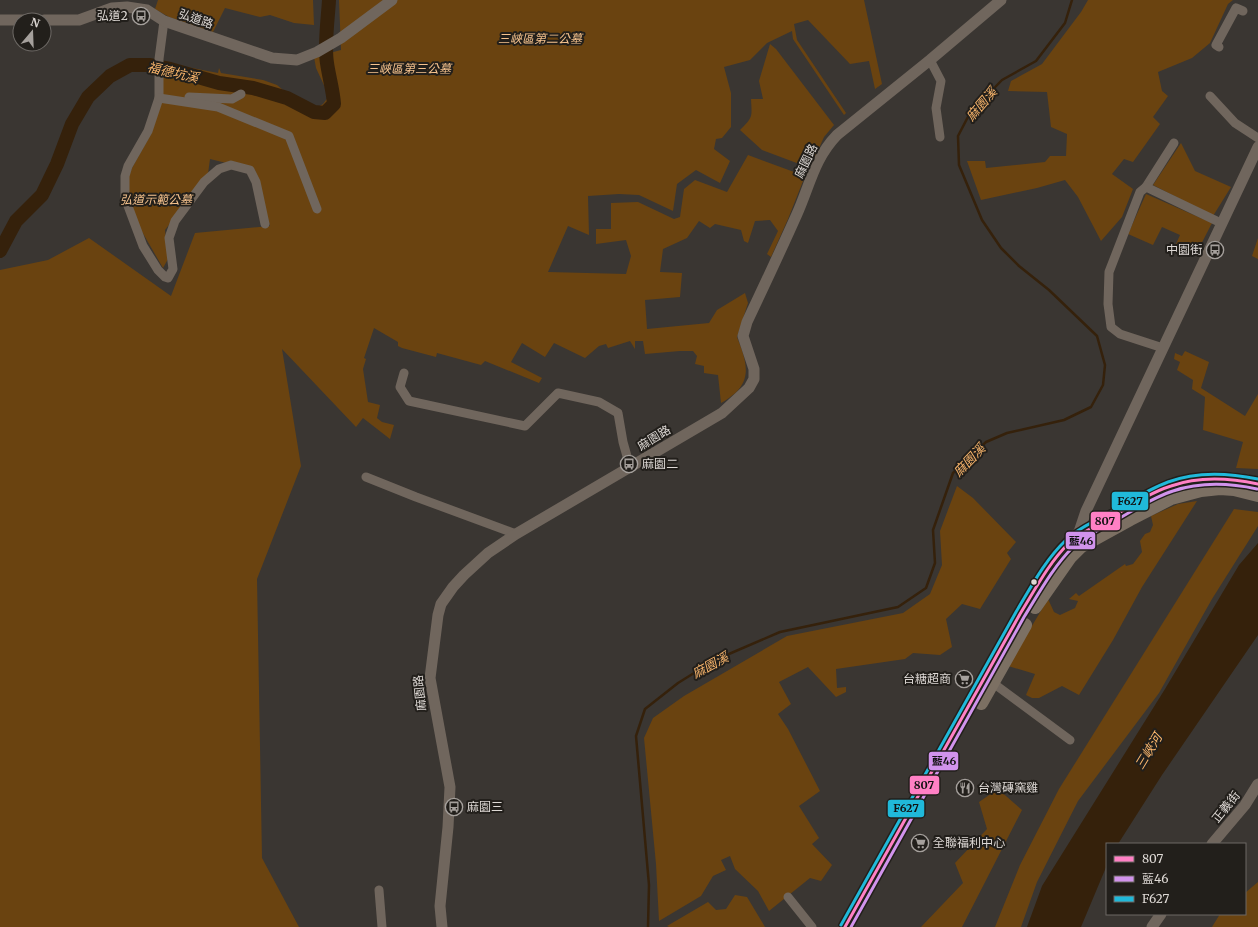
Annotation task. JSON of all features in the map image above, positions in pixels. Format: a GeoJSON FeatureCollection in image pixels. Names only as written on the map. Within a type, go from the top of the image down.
{"type":"FeatureCollection","features":[{"type":"Feature","properties":{"kind":"main road"},"geometry":{"type":"LineString","coordinates":[[845,927],[1020,614],[1043,576],[1065,548],[1154,494],[1171,486],[1192,481],[1231,484],[1258,484]]}},
{"type":"Feature","properties":{"kind":"main road"},"geometry":{"type":"LineString","coordinates":[[1231,484],[1258,495]]}},
{"type":"Feature","properties":{"kind":"main road"},"geometry":{"type":"LineString","coordinates":[[855,927],[1037,603],[1070,557],[1080,540]]}},
{"type":"Feature","properties":{"kind":"street","name":"弘道路"},"geometry":{"type":"LineString","coordinates":[[52,20],[79,20],[112,8],[127,6],[147,10],[164,21],[272,58],[297,60],[317,52],[341,38],[392,0]]}},
{"type":"Feature","properties":{"kind":"street","name":"麻園路"},"geometry":{"type":"LineString","coordinates":[[442,927],[440,906],[448,827],[450,788],[430,678],[438,615],[441,604],[464,575],[488,553],[516,534],[722,413],[749,388],[754,379],[754,369],[743,336],[747,322],[798,211],[819,158],[837,135],[930,60],[1001,0]]}},
{"type":"Feature","properties":{"kind":"street"},"geometry":{"type":"LineString","coordinates":[[1219,47],[1216,45],[1236,8],[1243,11]]}},
{"type":"Feature","properties":{"kind":"street"},"geometry":{"type":"LineString","coordinates":[[0,20],[12,20]]}},
{"type":"Feature","properties":{"kind":"street"},"geometry":{"type":"LineString","coordinates":[[164,21],[160,58],[159,98],[148,131],[128,166],[125,176],[125,198],[143,246],[158,270],[168,278],[173,269],[169,238],[175,221],[204,182],[219,169],[231,165],[250,170],[256,182],[265,224]]}},
{"type":"Feature","properties":{"kind":"street"},"geometry":{"type":"LineString","coordinates":[[930,60],[941,81],[936,108],[940,136]]}},
{"type":"Feature","properties":{"kind":"street"},"geometry":{"type":"LineString","coordinates":[[178,100],[188,97],[232,99],[241,94]]}},
{"type":"Feature","properties":{"kind":"street"},"geometry":{"type":"LineString","coordinates":[[1210,96],[1235,123],[1258,138]]}},
{"type":"Feature","properties":{"kind":"street"},"geometry":{"type":"LineString","coordinates":[[159,98],[218,107],[290,136],[317,209]]}},
{"type":"Feature","properties":{"kind":"street"},"geometry":{"type":"LineString","coordinates":[[1163,348],[1120,334],[1111,327],[1108,304],[1109,272],[1140,192],[1146,187],[1174,143]]}},
{"type":"Feature","properties":{"kind":"street"},"geometry":{"type":"LineString","coordinates":[[1080,540],[1086,511],[1258,148]]}},
{"type":"Feature","properties":{"kind":"street"},"geometry":{"type":"LineString","coordinates":[[1146,187],[1222,222]]}},
{"type":"Feature","properties":{"kind":"street"},"geometry":{"type":"LineString","coordinates":[[404,373],[400,388],[409,401],[525,426],[558,393],[599,402],[618,413],[623,442],[630,467]]}},
{"type":"Feature","properties":{"kind":"street"},"geometry":{"type":"LineString","coordinates":[[366,477],[516,534]]}},
{"type":"Feature","properties":{"kind":"street"},"geometry":{"type":"LineString","coordinates":[[993,683],[1070,740]]}},
{"type":"Feature","properties":{"kind":"street","name":"正義街"},"geometry":{"type":"LineString","coordinates":[[1213,843],[1245,805],[1258,784]]}},
{"type":"Feature","properties":{"kind":"street"},"geometry":{"type":"LineString","coordinates":[[379,890],[382,927]]}},
{"type":"Feature","properties":{"kind":"street"},"geometry":{"type":"LineString","coordinates":[[788,897],[812,927]]}},
{"type":"Feature","properties":{"kind":"street"},"geometry":{"type":"LineString","coordinates":[[1152,927],[1160,915]]}},
{"type":"Feature","properties":{"kind":"green space"},"geometry":{"type":"Polygon","coordinates":[[[158,0],[313,0],[314,25],[294,23],[270,15],[260,17],[225,8],[213,32],[169,17],[155,9],[158,0]]]}},
{"type":"Feature","properties":{"kind":"green space"},"geometry":{"type":"Polygon","coordinates":[[[339,0],[864,0],[882,84],[875,89],[869,61],[850,64],[808,20],[794,24],[797,40],[846,113],[844,115],[793,39],[792,31],[767,43],[750,60],[724,67],[731,93],[731,127],[722,138],[716,139],[714,149],[730,161],[720,183],[696,170],[677,184],[673,211],[639,195],[619,194],[588,196],[589,235],[568,226],[548,272],[626,274],[631,256],[626,240],[596,244],[596,229],[611,229],[611,203],[638,202],[674,219],[680,217],[684,189],[695,180],[727,192],[748,155],[805,176],[771,257],[767,254],[778,231],[770,220],[755,221],[748,243],[744,241],[741,230],[715,224],[710,228],[699,221],[687,238],[663,249],[660,272],[682,273],[680,297],[645,300],[647,329],[709,323],[717,310],[745,293],[748,303],[737,337],[744,357],[746,374],[739,389],[721,403],[718,375],[704,373],[704,366],[695,364],[697,356],[693,351],[645,354],[643,341],[635,341],[635,349],[630,341],[608,348],[606,344],[599,346],[585,358],[554,343],[545,357],[522,343],[511,362],[542,378],[539,383],[485,361],[481,365],[437,353],[436,357],[402,348],[398,346],[398,342],[374,328],[364,358],[366,359],[363,369],[368,402],[380,405],[377,418],[382,422],[394,425],[390,439],[363,418],[356,427],[282,349],[301,466],[257,579],[262,858],[299,927],[0,927],[0,270],[48,260],[89,238],[171,296],[195,233],[270,226],[255,170],[210,159],[208,174],[165,230],[168,259],[163,268],[137,223],[128,196],[128,178],[151,134],[162,95],[164,61],[218,73],[219,68],[221,73],[263,80],[277,85],[305,105],[318,107],[323,104],[329,96],[316,68],[314,57],[341,50],[339,0]]]}},
{"type":"Feature","properties":{"kind":"green space"},"geometry":{"type":"Polygon","coordinates":[[[1088,0],[1233,0],[1228,4],[1210,43],[1192,58],[1158,72],[1162,91],[1168,96],[1153,117],[1160,124],[1133,162],[1124,159],[1112,174],[1133,189],[1122,217],[1101,241],[1078,197],[1065,180],[1037,188],[981,200],[967,161],[985,161],[986,168],[1045,162],[1050,156],[1066,156],[1067,134],[1051,127],[1047,92],[1008,91],[1011,81],[1042,64],[1081,12],[1088,0]]]}},
{"type":"Feature","properties":{"kind":"green space"},"geometry":{"type":"Polygon","coordinates":[[[770,44],[776,49],[834,125],[824,137],[810,168],[762,150],[740,130],[751,117],[751,99],[763,99],[759,81],[770,44]]]}},
{"type":"Feature","properties":{"kind":"green space"},"geometry":{"type":"Polygon","coordinates":[[[1181,143],[1195,171],[1231,187],[1213,216],[1153,185],[1181,143]]]}},
{"type":"Feature","properties":{"kind":"green space"},"geometry":{"type":"Polygon","coordinates":[[[1146,194],[1212,223],[1196,254],[1176,244],[1180,235],[1162,227],[1153,245],[1128,234],[1146,194]]]}},
{"type":"Feature","properties":{"kind":"green space"},"geometry":{"type":"Polygon","coordinates":[[[1258,238],[1258,259],[1252,256],[1258,238]]]}},
{"type":"Feature","properties":{"kind":"green space"},"geometry":{"type":"Polygon","coordinates":[[[1185,351],[1209,362],[1201,388],[1245,416],[1258,394],[1258,469],[1236,468],[1243,442],[1203,430],[1205,397],[1192,389],[1193,380],[1177,370],[1180,362],[1174,359],[1175,353],[1182,356],[1185,351]]]}},
{"type":"Feature","properties":{"kind":"green space"},"geometry":{"type":"Polygon","coordinates":[[[957,486],[973,498],[1016,542],[1007,553],[1011,559],[980,609],[962,604],[946,619],[952,647],[940,655],[913,653],[905,659],[836,669],[837,688],[846,687],[846,692],[836,697],[808,667],[779,682],[791,704],[778,714],[788,729],[820,791],[799,806],[819,838],[812,844],[832,865],[821,881],[810,878],[769,911],[758,891],[735,869],[730,856],[721,860],[726,870],[713,876],[701,896],[659,921],[656,864],[644,738],[653,718],[684,696],[787,636],[903,613],[930,594],[942,565],[940,531],[957,486]]]}},
{"type":"Feature","properties":{"kind":"green space"},"geometry":{"type":"Polygon","coordinates":[[[1197,501],[1142,587],[1113,640],[1079,695],[1062,686],[1039,698],[1032,698],[1026,695],[1035,674],[1008,666],[1048,599],[1054,612],[1060,615],[1075,608],[1078,601],[1069,599],[1076,593],[1079,596],[1125,564],[1126,566],[1133,564],[1142,552],[1140,541],[1145,534],[1150,532],[1153,525],[1151,516],[1178,504],[1197,501]]]}},
{"type":"Feature","properties":{"kind":"green space"},"geometry":{"type":"Polygon","coordinates":[[[1234,509],[1258,512],[1258,526],[1212,599],[1159,693],[1078,801],[1037,882],[1021,927],[995,927],[1020,865],[1059,789],[1234,509]]]}},
{"type":"Feature","properties":{"kind":"green space"},"geometry":{"type":"Polygon","coordinates":[[[998,789],[1022,810],[962,927],[921,927],[963,883],[955,863],[987,829],[979,802],[998,789]]]}},
{"type":"Feature","properties":{"kind":"green space"},"geometry":{"type":"Polygon","coordinates":[[[1258,882],[1258,927],[1212,927],[1219,915],[1246,915],[1246,892],[1258,882]]]}},
{"type":"Feature","properties":{"kind":"green space"},"geometry":{"type":"Polygon","coordinates":[[[735,895],[747,897],[765,927],[667,926],[708,902],[716,910],[726,909],[735,895]]]}},
{"type":"Feature","properties":{"kind":"water","name":"三峽河"},"geometry":{"type":"Polygon","coordinates":[[[1258,543],[1258,635],[1162,775],[1119,843],[1106,843],[1106,867],[1081,927],[1027,927],[1042,886],[1165,689],[1239,565],[1258,543]]]}},
{"type":"Feature","properties":{"kind":"waterway","name":"福德坑溪"},"geometry":{"type":"LineString","coordinates":[[0,251],[16,221],[42,195],[57,164],[72,124],[88,97],[110,76],[130,65],[149,65],[170,69],[219,83],[253,88],[287,98],[314,112],[325,113],[334,104],[326,56],[329,0]]}},
{"type":"Feature","properties":{"kind":"waterway","name":"麻園溪"},"geometry":{"type":"LineString","coordinates":[[648,927],[649,885],[636,736],[645,709],[678,683],[715,660],[780,632],[898,607],[926,588],[935,563],[933,530],[953,473],[986,442],[1007,433],[1064,420],[1091,407],[1103,385],[1105,365],[1097,336],[1049,290],[1019,266],[1001,248],[982,220],[959,165],[958,136],[970,113],[1002,80],[1036,61],[1065,23],[1072,0]]}},
{"type":"Feature","properties":{"kind":"transit line","name":"F627"},"geometry":{"type":"LineString","coordinates":[[841,925],[1016,612],[1039,574],[1058,548],[1080,529],[1160,485],[1179,478],[1224,474],[1258,479]]}},
{"type":"Feature","properties":{"kind":"transit line","name":"807"},"geometry":{"type":"LineString","coordinates":[[845,927],[1020,614],[1048,569],[1068,544],[1083,533],[1139,501],[1155,492],[1171,486],[1203,479],[1226,479],[1258,484]]}},
{"type":"Feature","properties":{"kind":"transit line","name":"藍46"},"geometry":{"type":"LineString","coordinates":[[851,927],[1024,617],[1047,580],[1073,547],[1086,537],[1149,501],[1173,491],[1194,486],[1215,484],[1257,489]]}},
{"type":"Feature","properties":{"kind":"place","name":"弘道2"},"geometry":{"type":"Point","coordinates":[141,16]}},
{"type":"Feature","properties":{"kind":"place","name":"中園街"},"geometry":{"type":"Point","coordinates":[1215,250]}},
{"type":"Feature","properties":{"kind":"place","name":"麻園二"},"geometry":{"type":"Point","coordinates":[629,464]}},
{"type":"Feature","properties":{"kind":"place","name":"台糖超商"},"geometry":{"type":"Point","coordinates":[964,679]}},
{"type":"Feature","properties":{"kind":"place","name":"台灣磚窯雞"},"geometry":{"type":"Point","coordinates":[965,788]}},
{"type":"Feature","properties":{"kind":"place","name":"麻園三"},"geometry":{"type":"Point","coordinates":[454,807]}},
{"type":"Feature","properties":{"kind":"place","name":"全聯福利中心"},"geometry":{"type":"Point","coordinates":[920,843]}},
{"type":"Feature","properties":{"kind":"park label","name":"三峽區第二公墓"},"geometry":{"type":"Point","coordinates":[540,39]}},
{"type":"Feature","properties":{"kind":"park label","name":"三峽區第三公墓"},"geometry":{"type":"Point","coordinates":[409,69]}},
{"type":"Feature","properties":{"kind":"park label","name":"弘道示範公墓"},"geometry":{"type":"Point","coordinates":[156,200]}}]}
